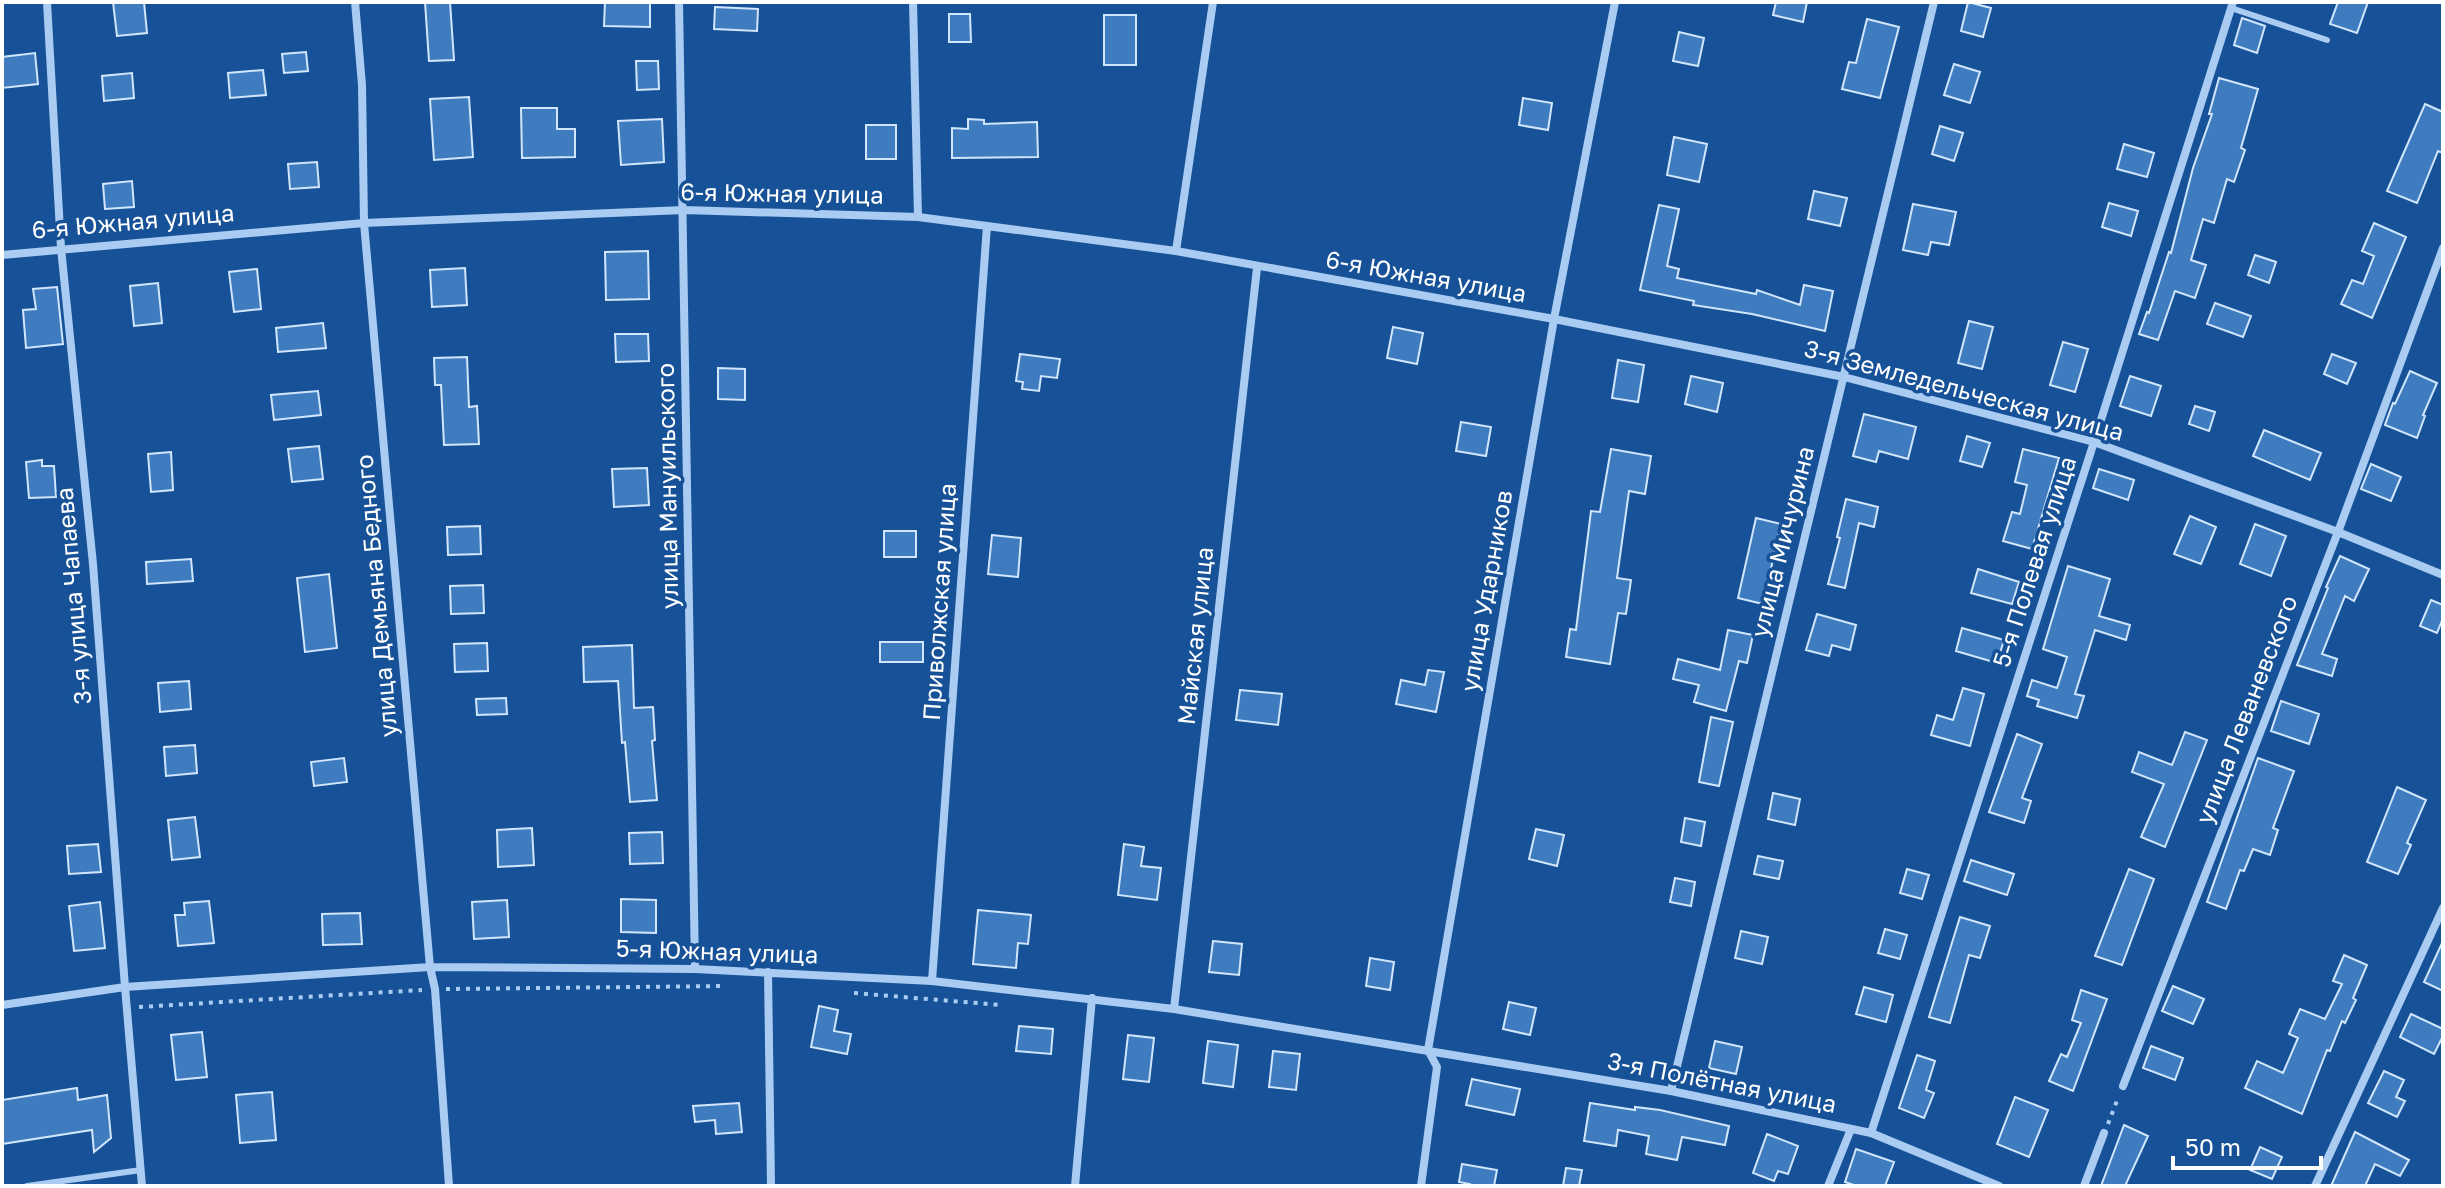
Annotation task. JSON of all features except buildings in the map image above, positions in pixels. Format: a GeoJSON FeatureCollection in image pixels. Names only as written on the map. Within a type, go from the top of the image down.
{"type":"FeatureCollection","features":[{"type":"Feature","properties":{"kind":"street","name":"3-я улица Чапаева"},"geometry":{"type":"LineString","coordinates":[[47,2],[61,248],[93,564],[142,1186]]}},
{"type":"Feature","properties":{"kind":"street","name":"улица Демьяна Бедного"},"geometry":{"type":"LineString","coordinates":[[355,2],[362,85],[364,223],[430,967],[435,989],[449,1186]]}},
{"type":"Feature","properties":{"kind":"street","name":"улица Мануильского"},"geometry":{"type":"LineString","coordinates":[[679,2],[695,969]]}},
{"type":"Feature","properties":{"kind":"street"},"geometry":{"type":"LineString","coordinates":[[913,2],[918,217]]}},
{"type":"Feature","properties":{"kind":"street"},"geometry":{"type":"LineString","coordinates":[[1176,251],[1213,2]]}},
{"type":"Feature","properties":{"kind":"street","name":"улица Ударников"},"geometry":{"type":"LineString","coordinates":[[1421,1186],[1437,1067],[1428,1050],[1554,319],[1615,2]]}},
{"type":"Feature","properties":{"kind":"street","name":"улица Мичурина"},"geometry":{"type":"LineString","coordinates":[[1671,1091],[1934,2]]}},
{"type":"Feature","properties":{"kind":"street","name":"5-я Полевая улица"},"geometry":{"type":"LineString","coordinates":[[1871,1133],[2232,5]]}},
{"type":"Feature","properties":{"kind":"street","name":"6-я Южная улица"},"geometry":{"type":"LineString","coordinates":[[2,255],[364,223],[684,210],[918,217],[1176,251],[1554,319]]}},
{"type":"Feature","properties":{"kind":"street","name":"Приволжская улица"},"geometry":{"type":"LineString","coordinates":[[932,981],[987,226]]}},
{"type":"Feature","properties":{"kind":"street","name":"улица Леваневского"},"geometry":{"type":"LineString","coordinates":[[2123,1086],[2338,532],[2443,248]]}},
{"type":"Feature","properties":{"kind":"street","name":"Майская улица"},"geometry":{"type":"LineString","coordinates":[[1174,1009],[1257,268]]}},
{"type":"Feature","properties":{"kind":"street","name":"3-я Земледельческая улица"},"geometry":{"type":"LineString","coordinates":[[1554,319],[1844,377],[2094,442],[2338,532],[2443,575]]}},
{"type":"Feature","properties":{"kind":"street"},"geometry":{"type":"LineString","coordinates":[[2315,1186],[2443,908]]}},
{"type":"Feature","properties":{"kind":"street","name":"5-я Южная улица"},"geometry":{"type":"LineString","coordinates":[[2,1005],[125,987],[430,967],[695,969],[932,981],[1092,998],[1428,1050]]}},
{"type":"Feature","properties":{"kind":"street"},"geometry":{"type":"LineString","coordinates":[[768,972],[771,1186]]}},
{"type":"Feature","properties":{"kind":"street"},"geometry":{"type":"LineString","coordinates":[[1075,1186],[1092,998]]}},
{"type":"Feature","properties":{"kind":"street","name":"3-я Полётная улица"},"geometry":{"type":"LineString","coordinates":[[1428,1050],[1671,1091],[1871,1133],[1999,1186]]}},
{"type":"Feature","properties":{"kind":"street"},"geometry":{"type":"LineString","coordinates":[[1828,1186],[1851,1129]]}},
{"type":"Feature","properties":{"kind":"street"},"geometry":{"type":"LineString","coordinates":[[2084,1186],[2104,1133]]}},
{"type":"Feature","properties":{"kind":"lane"},"geometry":{"type":"LineString","coordinates":[[2232,5],[2327,40]]}},
{"type":"Feature","properties":{"kind":"lane"},"geometry":{"type":"LineString","coordinates":[[27,1186],[141,1170]]}},
{"type":"Feature","properties":{"kind":"path"},"geometry":{"type":"LineString","coordinates":[[126,1007],[435,989],[736,986]]}},
{"type":"Feature","properties":{"kind":"path"},"geometry":{"type":"LineString","coordinates":[[845,992],[1014,1006]]}},
{"type":"Feature","properties":{"kind":"path"},"geometry":{"type":"LineString","coordinates":[[2104,1133],[2123,1086]]}}]}
